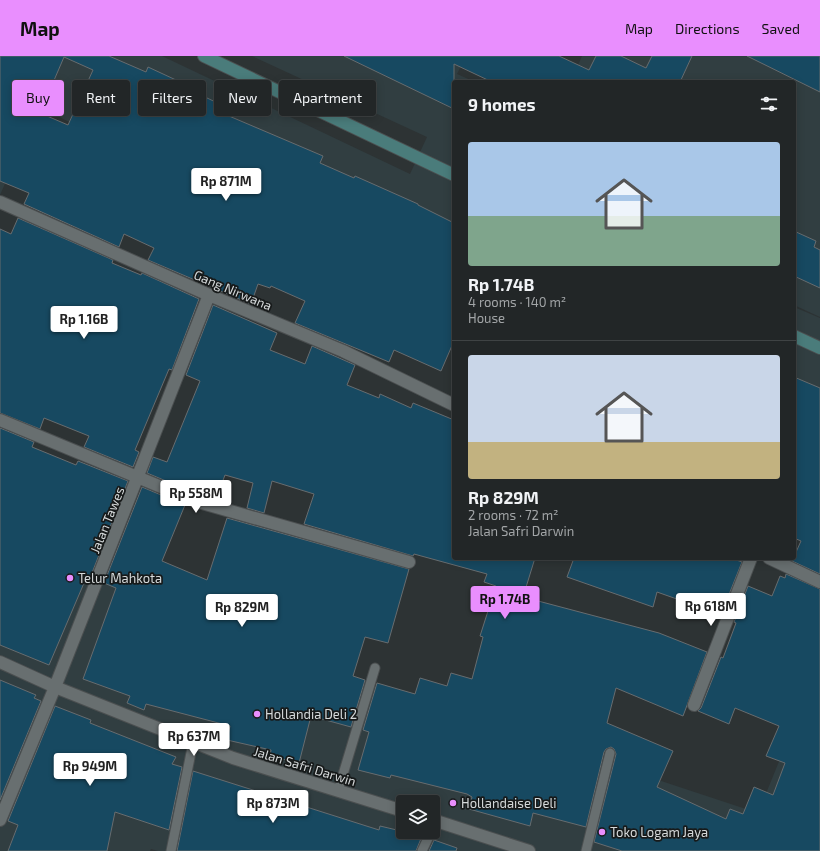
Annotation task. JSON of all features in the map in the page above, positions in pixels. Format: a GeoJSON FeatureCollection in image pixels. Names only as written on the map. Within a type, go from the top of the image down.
{"type":"FeatureCollection","features":[{"type":"Feature","properties":{"kind":"main road"},"geometry":{"type":"LineString","coordinates":[[204,56],[452,173]]}},
{"type":"Feature","properties":{"kind":"main road"},"geometry":{"type":"LineString","coordinates":[[796,337],[820,348]]}},
{"type":"Feature","properties":{"kind":"street","name":"Gang Nirwana"},"geometry":{"type":"LineString","coordinates":[[0,202],[209,295],[343,352],[452,404]]}},
{"type":"Feature","properties":{"kind":"street","name":"Jalan Tawes"},"geometry":{"type":"LineString","coordinates":[[0,820],[55,687],[209,295]]}},
{"type":"Feature","properties":{"kind":"street"},"geometry":{"type":"LineString","coordinates":[[0,420],[195,501],[409,562]]}},
{"type":"Feature","properties":{"kind":"street"},"geometry":{"type":"LineString","coordinates":[[694,705],[750,560]]}},
{"type":"Feature","properties":{"kind":"street"},"geometry":{"type":"LineString","coordinates":[[773,560],[820,582]]}},
{"type":"Feature","properties":{"kind":"street","name":"Jalan Safri Darwin"},"geometry":{"type":"LineString","coordinates":[[0,662],[55,687],[193,744],[396,809]]}},
{"type":"Feature","properties":{"kind":"street"},"geometry":{"type":"LineString","coordinates":[[440,827],[529,851]]}},
{"type":"Feature","properties":{"kind":"lane"},"geometry":{"type":"LineString","coordinates":[[338,791],[375,668]]}},
{"type":"Feature","properties":{"kind":"lane"},"geometry":{"type":"LineString","coordinates":[[171,851],[193,744]]}},
{"type":"Feature","properties":{"kind":"lane"},"geometry":{"type":"LineString","coordinates":[[586,851],[610,753]]}},
{"type":"Feature","properties":{"kind":"lane"},"geometry":{"type":"LineString","coordinates":[[422,851],[427,839]]}},
{"type":"Feature","properties":{"kind":"shaded area"},"geometry":{"type":"Polygon","coordinates":[[[0,56],[162,56],[214,81],[214,116],[271,116],[271,108],[279,112],[279,116],[288,116],[410,174],[427,137],[376,113],[376,80],[304,80],[252,56],[466,56],[457,74],[470,80],[452,80],[452,322],[420,309],[58,116],[64,116],[64,80],[12,80],[12,116],[35,116],[0,195],[0,56]]]}},
{"type":"Feature","properties":{"kind":"shaded area"},"geometry":{"type":"Polygon","coordinates":[[[582,56],[820,56],[820,317],[796,306],[796,80],[572,80],[582,56]]]}},
{"type":"Feature","properties":{"kind":"shaded area"},"geometry":{"type":"Polygon","coordinates":[[[796,308],[820,318],[820,473],[796,463],[796,308]]]}},
{"type":"Feature","properties":{"kind":"shaded area"},"geometry":{"type":"Polygon","coordinates":[[[0,537],[277,654],[758,813],[809,688],[820,851],[158,851],[151,849],[150,851],[0,851],[0,537]]]}},
{"type":"Feature","properties":{"kind":"building"},"geometry":{"type":"Polygon","coordinates":[[[0,56],[109,56],[146,72],[148,67],[176,80],[138,80],[138,116],[206,116],[206,97],[214,101],[214,116],[229,116],[323,156],[320,163],[354,178],[355,176],[418,204],[452,222],[452,346],[441,371],[394,350],[389,362],[295,323],[305,301],[271,286],[270,288],[258,284],[251,304],[148,260],[154,248],[124,234],[119,247],[24,204],[29,193],[0,181],[0,56]],[[64,57],[54,80],[12,80],[12,116],[47,116],[68,125],[72,116],[130,116],[130,80],[88,80],[93,70],[64,57]]]}},
{"type":"Feature","properties":{"kind":"building"},"geometry":{"type":"Polygon","coordinates":[[[344,56],[559,56],[589,70],[596,56],[621,56],[646,68],[652,56],[692,56],[681,80],[488,80],[454,64],[454,80],[452,80],[452,108],[344,56]]]}},
{"type":"Feature","properties":{"kind":"building"},"geometry":{"type":"Polygon","coordinates":[[[747,56],[820,56],[820,92],[747,56]]]}},
{"type":"Feature","properties":{"kind":"building"},"geometry":{"type":"Polygon","coordinates":[[[18,218],[113,260],[112,263],[141,275],[142,273],[199,299],[172,370],[169,369],[135,450],[139,452],[133,467],[84,447],[89,436],[44,418],[40,429],[0,413],[0,229],[11,234],[18,218]]]}},
{"type":"Feature","properties":{"kind":"building"},"geometry":{"type":"Polygon","coordinates":[[[796,232],[816,241],[814,247],[820,250],[820,288],[796,277],[796,232]]]}},
{"type":"Feature","properties":{"kind":"building"},"geometry":{"type":"Polygon","coordinates":[[[213,305],[277,333],[270,350],[305,364],[312,346],[355,365],[347,385],[379,398],[380,394],[411,408],[413,403],[452,419],[452,560],[534,560],[523,597],[659,633],[707,652],[683,716],[616,688],[607,723],[673,751],[657,787],[726,819],[730,809],[743,814],[754,787],[773,795],[785,763],[766,756],[779,726],[735,708],[729,724],[698,711],[701,708],[721,657],[723,658],[736,623],[734,622],[748,586],[772,596],[780,576],[785,578],[786,574],[820,589],[820,851],[622,851],[594,842],[616,754],[614,749],[611,747],[606,749],[604,752],[586,827],[533,813],[530,826],[469,809],[472,797],[467,794],[391,775],[390,778],[358,770],[369,732],[363,730],[377,683],[415,694],[420,678],[447,686],[451,673],[472,679],[483,637],[480,636],[496,586],[484,582],[487,574],[414,554],[413,556],[304,524],[314,494],[272,481],[264,513],[247,508],[253,483],[225,475],[216,499],[197,494],[147,473],[153,457],[167,462],[200,381],[186,375],[213,305]]]}},
{"type":"Feature","properties":{"kind":"building"},"geometry":{"type":"Polygon","coordinates":[[[796,378],[820,388],[820,574],[792,561],[796,560],[796,552],[801,541],[796,539],[796,378]]]}},
{"type":"Feature","properties":{"kind":"building"},"geometry":{"type":"Polygon","coordinates":[[[0,428],[34,442],[32,447],[76,465],[78,461],[128,481],[90,578],[87,576],[49,665],[0,645],[0,428]]]}},
{"type":"Feature","properties":{"kind":"building"},"geometry":{"type":"Polygon","coordinates":[[[142,487],[185,505],[162,561],[207,580],[227,518],[409,569],[388,643],[365,637],[353,676],[365,680],[351,727],[311,716],[299,763],[270,756],[271,750],[227,740],[230,726],[146,704],[144,710],[127,703],[130,696],[83,679],[116,588],[104,583],[142,487]]]}},
{"type":"Feature","properties":{"kind":"building"},"geometry":{"type":"Polygon","coordinates":[[[573,560],[736,560],[742,562],[720,617],[707,613],[708,610],[657,592],[653,607],[567,577],[573,560]]]}},
{"type":"Feature","properties":{"kind":"building"},"geometry":{"type":"Polygon","coordinates":[[[0,680],[36,695],[34,698],[41,701],[0,800],[0,680]]]}},
{"type":"Feature","properties":{"kind":"building"},"geometry":{"type":"Polygon","coordinates":[[[55,706],[91,720],[90,723],[176,757],[172,764],[182,767],[169,830],[115,812],[107,851],[8,851],[18,825],[8,821],[55,706]]]}},
{"type":"Feature","properties":{"kind":"building"},"geometry":{"type":"Polygon","coordinates":[[[193,771],[379,830],[380,826],[396,830],[396,839],[421,839],[416,851],[177,851],[193,771]]]}},
{"type":"Feature","properties":{"kind":"building"},"geometry":{"type":"Polygon","coordinates":[[[434,840],[457,848],[456,851],[429,851],[434,840]]]}},
{"type":"Feature","properties":{"kind":"place","name":"Telur Mahkota"},"geometry":{"type":"Point","coordinates":[70,578]}},
{"type":"Feature","properties":{"kind":"place","name":"Hollandia Deli 2"},"geometry":{"type":"Point","coordinates":[257,714]}},
{"type":"Feature","properties":{"kind":"place","name":"Hollandaise Deli"},"geometry":{"type":"Point","coordinates":[453,803]}},
{"type":"Feature","properties":{"kind":"place","name":"Toko Logam Jaya"},"geometry":{"type":"Point","coordinates":[602,832]}}]}
